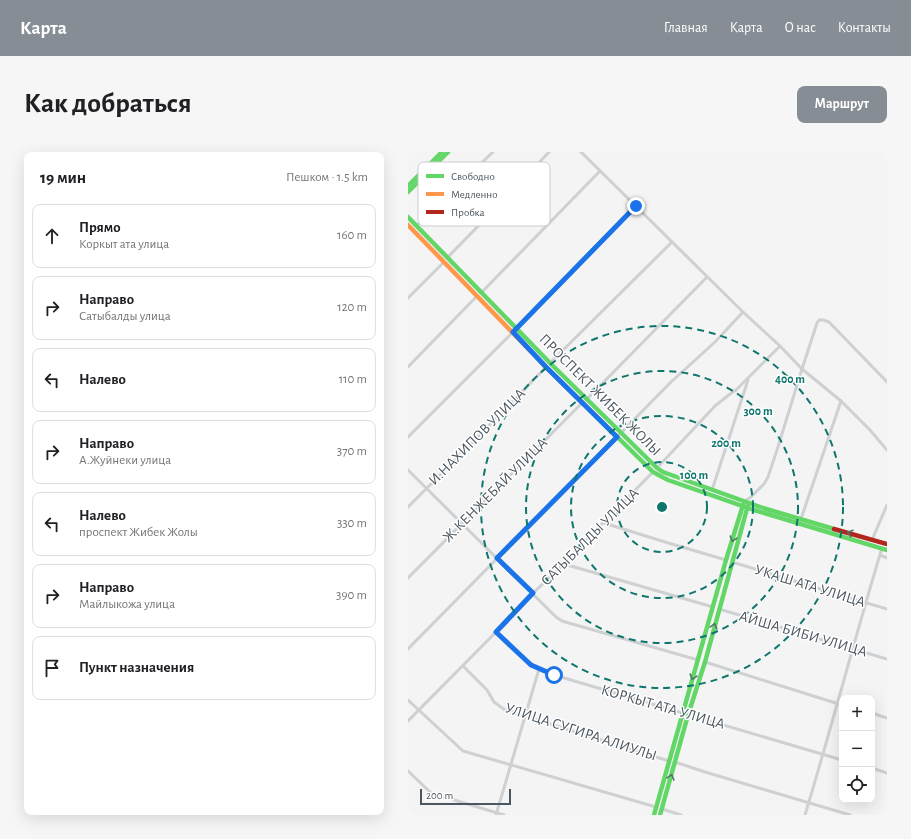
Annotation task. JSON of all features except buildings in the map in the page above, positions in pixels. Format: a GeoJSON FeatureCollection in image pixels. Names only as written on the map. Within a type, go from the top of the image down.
{"type":"FeatureCollection","features":[{"type":"Feature","properties":{"kind":"street"},"geometry":{"type":"LineString","coordinates":[[433,162],[442,152]]}},
{"type":"Feature","properties":{"kind":"street"},"geometry":{"type":"LineString","coordinates":[[438,162],[448,152]]}},
{"type":"Feature","properties":{"kind":"street"},"geometry":{"type":"LineString","coordinates":[[483,162],[493,152]]}},
{"type":"Feature","properties":{"kind":"street"},"geometry":{"type":"LineString","coordinates":[[540,162],[549,152]]}},
{"type":"Feature","properties":{"kind":"street"},"geometry":{"type":"LineString","coordinates":[[581,152],[802,369],[841,401],[870,430],[887,450]]}},
{"type":"Feature","properties":{"kind":"street"},"geometry":{"type":"LineString","coordinates":[[550,222],[600,171]]}},
{"type":"Feature","properties":{"kind":"street"},"geometry":{"type":"LineString","coordinates":[[408,191],[418,180]]}},
{"type":"Feature","properties":{"kind":"street"},"geometry":{"type":"LineString","coordinates":[[408,191],[418,181]]}},
{"type":"Feature","properties":{"kind":"street"},"geometry":{"type":"LineString","coordinates":[[408,437],[636,206]]}},
{"type":"Feature","properties":{"kind":"street","name":"ПРОСПЕКТ ЖИБЕК ЖОЛЫ"},"geometry":{"type":"LineString","coordinates":[[408,216],[446,260],[548,365],[655,470],[668,480],[884,549]]}},
{"type":"Feature","properties":{"kind":"street","name":"ПРОСПЕКТ ЖИБЕК ЖОЛЫ"},"geometry":{"type":"LineString","coordinates":[[408,224],[411,231],[446,260]]}},
{"type":"Feature","properties":{"kind":"street"},"geometry":{"type":"LineString","coordinates":[[408,298],[479,226]]}},
{"type":"Feature","properties":{"kind":"street"},"geometry":{"type":"LineString","coordinates":[[408,367],[546,226]]}},
{"type":"Feature","properties":{"kind":"street","name":"И.НАХИПОВ УЛИЦА"},"geometry":{"type":"LineString","coordinates":[[408,507],[672,242]]}},
{"type":"Feature","properties":{"kind":"street","name":"Ж.КЕНЖЕБАЙ УЛИЦА"},"geometry":{"type":"LineString","coordinates":[[408,578],[707,277]]}},
{"type":"Feature","properties":{"kind":"street"},"geometry":{"type":"LineString","coordinates":[[408,649],[671,382],[716,342],[743,312]]}},
{"type":"Feature","properties":{"kind":"street"},"geometry":{"type":"LineString","coordinates":[[654,815],[726,560],[746,505],[768,477],[819,320],[829,322],[887,382]]}},
{"type":"Feature","properties":{"kind":"street","name":"САТЫБАЛДЫ УЛИЦА"},"geometry":{"type":"LineString","coordinates":[[408,721],[533,593],[564,564],[716,406],[736,390],[780,346]]}},
{"type":"Feature","properties":{"kind":"street"},"geometry":{"type":"LineString","coordinates":[[712,490],[748,378]]}},
{"type":"Feature","properties":{"kind":"street"},"geometry":{"type":"LineString","coordinates":[[801,519],[841,401]]}},
{"type":"Feature","properties":{"kind":"street"},"geometry":{"type":"LineString","coordinates":[[408,470],[556,617],[562,621],[698,660]]}},
{"type":"Feature","properties":{"kind":"street","name":"ПРОСПЕКТ ЖИБЕК ЖОЛЫ"},"geometry":{"type":"LineString","coordinates":[[655,470],[712,490],[746,505],[887,544]]}},
{"type":"Feature","properties":{"kind":"street"},"geometry":{"type":"LineString","coordinates":[[660,815],[688,714],[705,662],[746,505]]}},
{"type":"Feature","properties":{"kind":"street"},"geometry":{"type":"LineString","coordinates":[[872,540],[887,505]]}},
{"type":"Feature","properties":{"kind":"street"},"geometry":{"type":"LineString","coordinates":[[604,523],[726,560]]}},
{"type":"Feature","properties":{"kind":"street"},"geometry":{"type":"LineString","coordinates":[[805,815],[865,602],[880,555],[884,549]]}},
{"type":"Feature","properties":{"kind":"street"},"geometry":{"type":"LineString","coordinates":[[880,555],[887,558]]}},
{"type":"Feature","properties":{"kind":"street","name":"УКАШ АТА УЛИЦА"},"geometry":{"type":"LineString","coordinates":[[732,562],[887,609]]}},
{"type":"Feature","properties":{"kind":"street"},"geometry":{"type":"LineString","coordinates":[[564,564],[713,607]]}},
{"type":"Feature","properties":{"kind":"street","name":"АЙША БИБИ УЛИЦА"},"geometry":{"type":"LineString","coordinates":[[719,609],[887,659]]}},
{"type":"Feature","properties":{"kind":"street","name":"КОРКЫТ АТА УЛИЦА"},"geometry":{"type":"LineString","coordinates":[[496,632],[531,665],[554,675],[839,759]]}},
{"type":"Feature","properties":{"kind":"street"},"geometry":{"type":"LineString","coordinates":[[705,662],[837,703]]}},
{"type":"Feature","properties":{"kind":"street","name":"УЛИЦА СУГИРА АЛИУЛЫ"},"geometry":{"type":"LineString","coordinates":[[463,666],[487,690],[494,702],[505,710],[669,761]]}},
{"type":"Feature","properties":{"kind":"street"},"geometry":{"type":"LineString","coordinates":[[496,814],[540,669]]}},
{"type":"Feature","properties":{"kind":"street"},"geometry":{"type":"LineString","coordinates":[[408,700],[463,751],[656,808]]}},
{"type":"Feature","properties":{"kind":"street"},"geometry":{"type":"LineString","coordinates":[[875,714],[887,718]]}},
{"type":"Feature","properties":{"kind":"street","name":"УЛИЦА СУГИРА АЛИУЛЫ"},"geometry":{"type":"LineString","coordinates":[[675,762],[850,815]]}},
{"type":"Feature","properties":{"kind":"street"},"geometry":{"type":"LineString","coordinates":[[875,769],[887,773]]}},
{"type":"Feature","properties":{"kind":"street"},"geometry":{"type":"LineString","coordinates":[[408,771],[431,793],[496,814],[504,815]]}},
{"type":"Feature","properties":{"kind":"street"},"geometry":{"type":"LineString","coordinates":[[662,809],[681,815]]}},
{"type":"Feature","properties":{"kind":"traffic: fast"},"geometry":{"type":"LineString","coordinates":[[432,162],[442,152]]}},
{"type":"Feature","properties":{"kind":"traffic: fast"},"geometry":{"type":"LineString","coordinates":[[438,162],[448,152]]}},
{"type":"Feature","properties":{"kind":"traffic: fast"},"geometry":{"type":"LineString","coordinates":[[408,186],[418,176]]}},
{"type":"Feature","properties":{"kind":"traffic: fast"},"geometry":{"type":"LineString","coordinates":[[408,192],[418,182]]}},
{"type":"Feature","properties":{"kind":"traffic: fast"},"geometry":{"type":"LineString","coordinates":[[408,217],[550,363],[657,468],[663,472],[763,508],[834,529]]}},
{"type":"Feature","properties":{"kind":"traffic: fast"},"geometry":{"type":"LineString","coordinates":[[597,417],[653,472],[668,480],[754,510],[887,550]]}},
{"type":"Feature","properties":{"kind":"traffic: fast"},"geometry":{"type":"LineString","coordinates":[[654,815],[743,505]]}},
{"type":"Feature","properties":{"kind":"traffic: fast"},"geometry":{"type":"LineString","coordinates":[[660,815],[688,715],[705,662],[748,505]]}},
{"type":"Feature","properties":{"kind":"traffic: slow"},"geometry":{"type":"LineString","coordinates":[[408,225],[546,367],[597,417]]}},
{"type":"Feature","properties":{"kind":"traffic: jam"},"geometry":{"type":"LineString","coordinates":[[834,529],[887,544]]}},
{"type":"Feature","properties":{"kind":"route"},"geometry":{"type":"LineString","coordinates":[[554,675],[531,665],[496,632],[533,593],[497,558],[617,437],[513,332],[636,206]]}}]}
